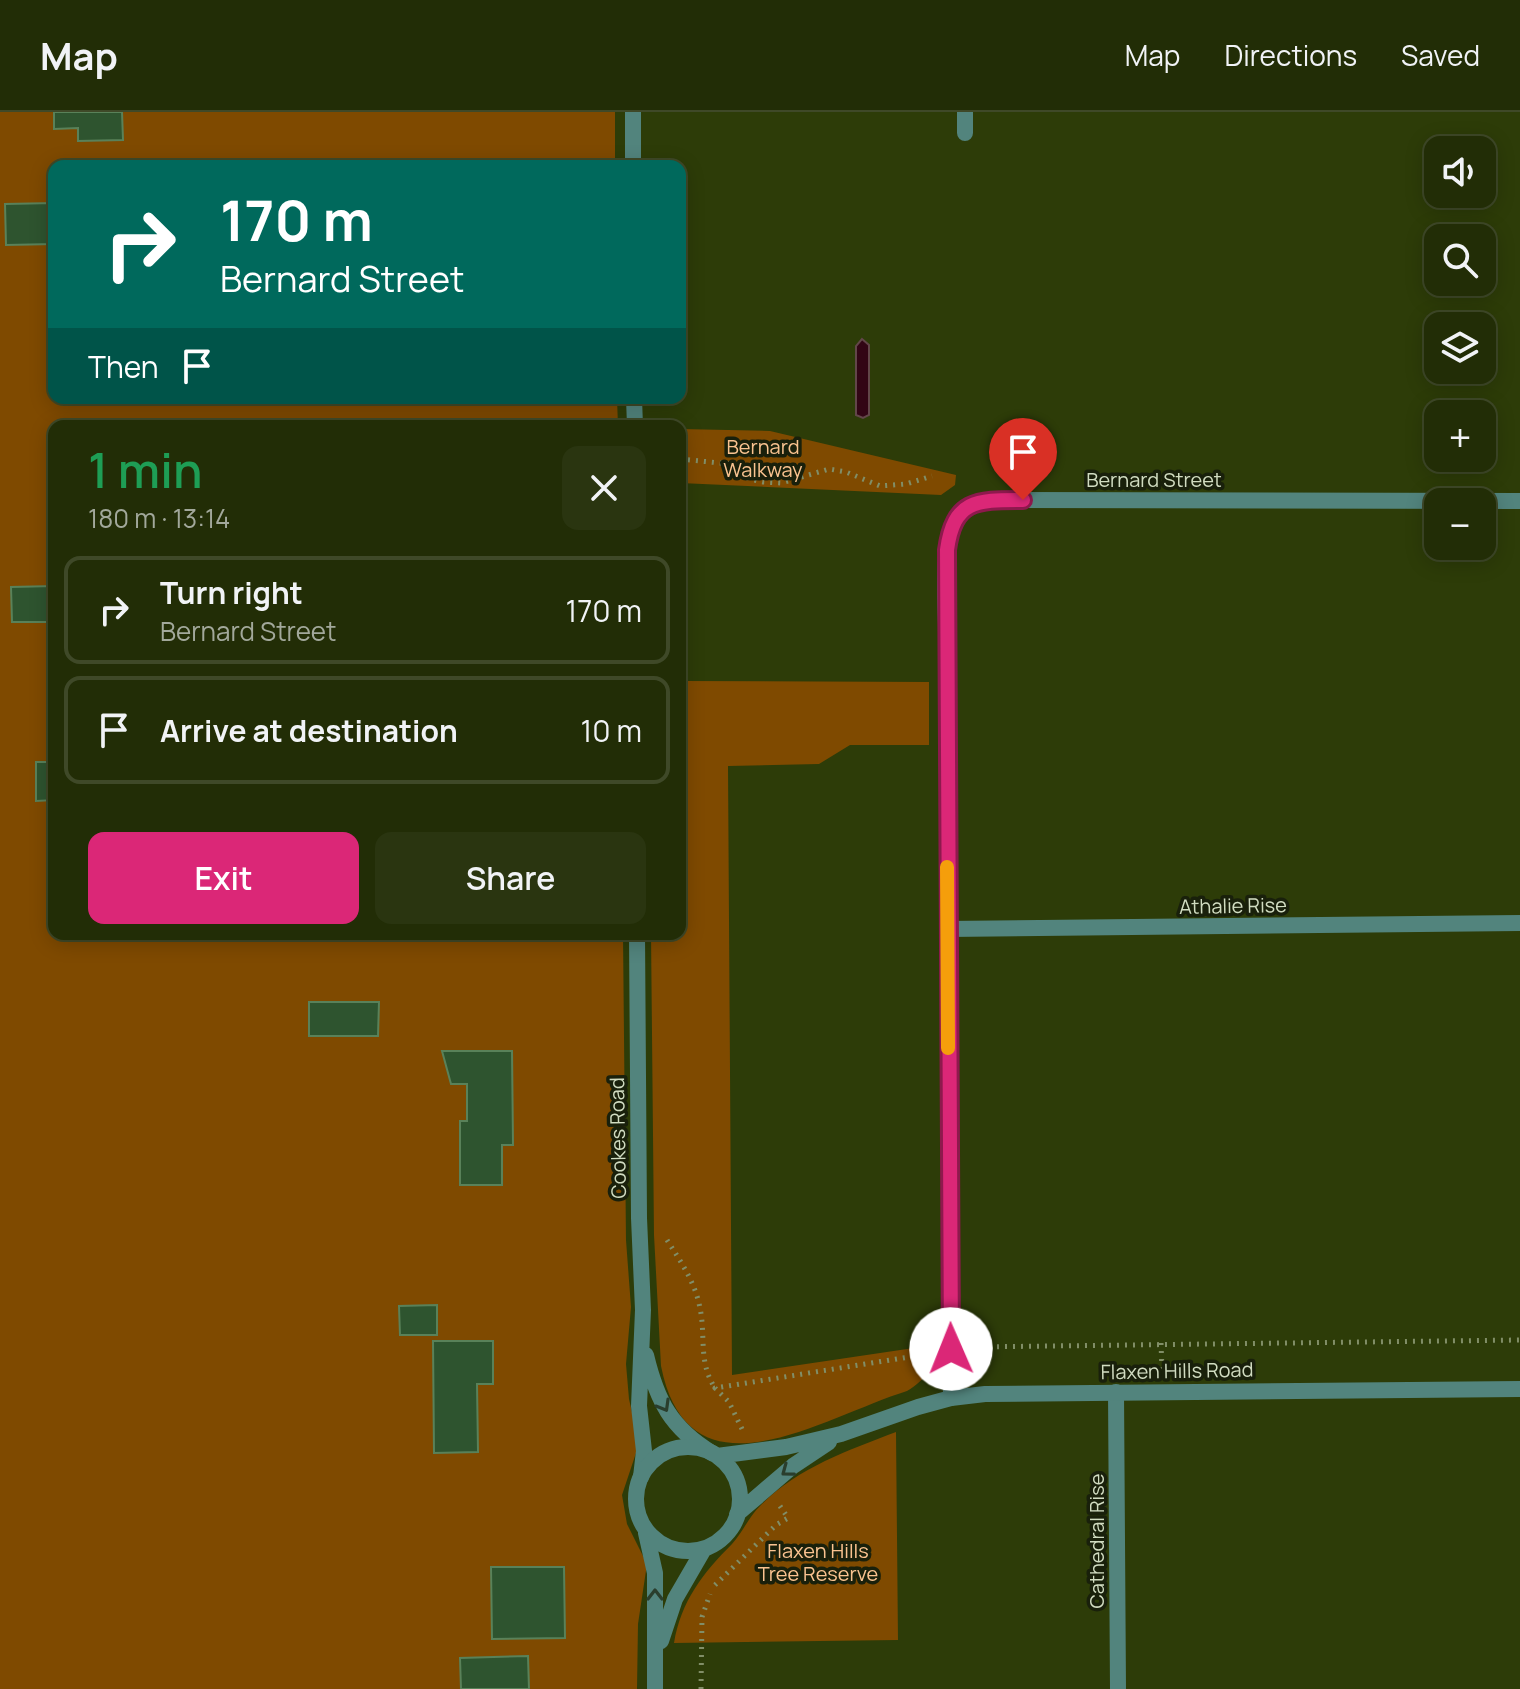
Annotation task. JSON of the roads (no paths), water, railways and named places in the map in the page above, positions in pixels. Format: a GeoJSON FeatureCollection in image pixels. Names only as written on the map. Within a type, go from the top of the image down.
{"type":"FeatureCollection","features":[{"type":"Feature","properties":{"kind":"street"},"geometry":{"type":"LineString","coordinates":[[633,112],[633,160]]}},
{"type":"Feature","properties":{"kind":"street"},"geometry":{"type":"LineString","coordinates":[[965,112],[965,133]]}},
{"type":"Feature","properties":{"kind":"street","name":"Bernard Street"},"geometry":{"type":"LineString","coordinates":[[951,1398],[947,550],[956,515],[967,506],[981,501],[1520,501]]}},
{"type":"Feature","properties":{"kind":"street","name":"Athalie Rise"},"geometry":{"type":"LineString","coordinates":[[947,929],[1520,923]]}},
{"type":"Feature","properties":{"kind":"street","name":"Cookes Road"},"geometry":{"type":"LineString","coordinates":[[637,940],[643,1342],[639,1406],[644,1451],[641,1477]]}},
{"type":"Feature","properties":{"kind":"street","name":"Cookes Road"},"geometry":{"type":"LineString","coordinates":[[643,1342],[655,1389],[672,1420],[690,1440],[714,1454]]}},
{"type":"Feature","properties":{"kind":"street","name":"Flaxen Hills Road"},"geometry":{"type":"LineString","coordinates":[[714,1454],[786,1447],[841,1434],[885,1417],[951,1398],[985,1394],[1520,1389]]}},
{"type":"Feature","properties":{"kind":"street","name":"Cathedral Rise"},"geometry":{"type":"LineString","coordinates":[[1116,1392],[1118,1689]]}},
{"type":"Feature","properties":{"kind":"street","name":"Flaxen Hills Road"},"geometry":{"type":"LineString","coordinates":[[737,1514],[793,1466],[841,1434]]}},
{"type":"Feature","properties":{"kind":"street"},"geometry":{"type":"LineString","coordinates":[[644,1528],[671,1549],[704,1549],[719,1541],[730,1529],[740,1498],[729,1467],[714,1454],[696,1448],[679,1448],[664,1453],[650,1463],[641,1477],[637,1512],[655,1573],[655,1689]]}},
{"type":"Feature","properties":{"kind":"street"},"geometry":{"type":"LineString","coordinates":[[655,1664],[675,1599],[704,1549]]}},
{"type":"Feature","properties":{"kind":"park label","name":"Bernard Walkway"},"geometry":{"type":"Point","coordinates":[763,458]}},
{"type":"Feature","properties":{"kind":"park label","name":"Flaxen Hills Tree Reserve"},"geometry":{"type":"Point","coordinates":[818,1562]}}]}
